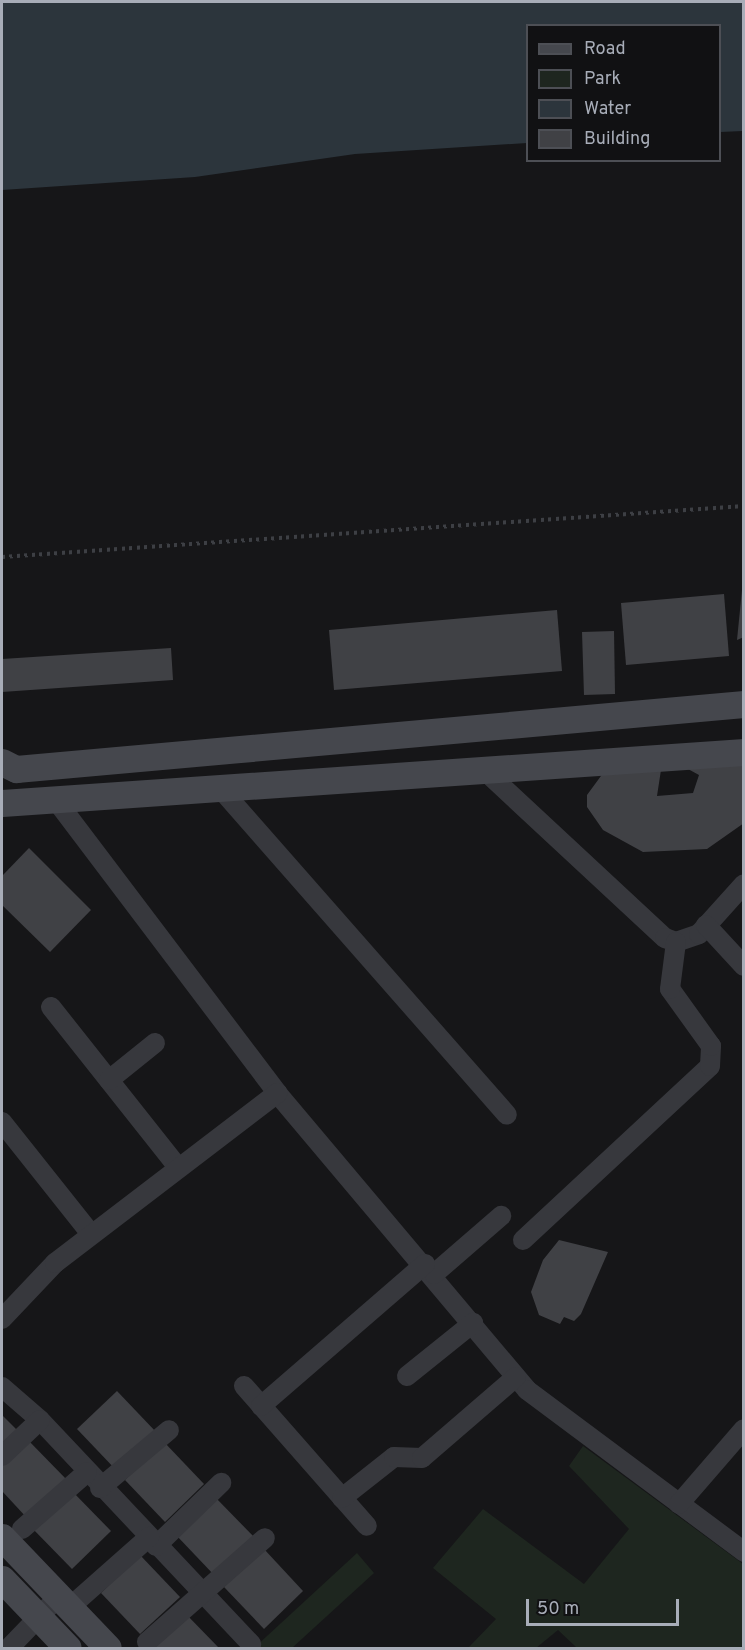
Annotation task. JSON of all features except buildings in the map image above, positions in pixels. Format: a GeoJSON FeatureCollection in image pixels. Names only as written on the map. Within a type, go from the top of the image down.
{"type":"FeatureCollection","features":[{"type":"Feature","properties":{"kind":"main road"},"geometry":{"type":"LineString","coordinates":[[2,755],[744,693]]}},
{"type":"Feature","properties":{"kind":"main road"},"geometry":{"type":"LineString","coordinates":[[2,762],[16,769],[744,704]]}},
{"type":"Feature","properties":{"kind":"main road"},"geometry":{"type":"LineString","coordinates":[[2,780],[87,778],[744,718]]}},
{"type":"Feature","properties":{"kind":"main road"},"geometry":{"type":"LineString","coordinates":[[2,802],[744,752]]}},
{"type":"Feature","properties":{"kind":"main road"},"geometry":{"type":"LineString","coordinates":[[12,1533],[64,1602],[108,1648]]}},
{"type":"Feature","properties":{"kind":"main road"},"geometry":{"type":"LineString","coordinates":[[2,1579],[68,1648]]}},
{"type":"Feature","properties":{"kind":"street"},"geometry":{"type":"LineString","coordinates":[[483,770],[676,942]]}},
{"type":"Feature","properties":{"kind":"street"},"geometry":{"type":"LineString","coordinates":[[219,787],[507,1115]]}},
{"type":"Feature","properties":{"kind":"street"},"geometry":{"type":"LineString","coordinates":[[55,799],[277,1093],[430,1269],[516,1377],[744,1552]]}},
{"type":"Feature","properties":{"kind":"street"},"geometry":{"type":"LineString","coordinates":[[676,942],[706,925],[743,885]]}},
{"type":"Feature","properties":{"kind":"street"},"geometry":{"type":"LineString","coordinates":[[706,925],[744,966]]}},
{"type":"Feature","properties":{"kind":"street"},"geometry":{"type":"LineString","coordinates":[[523,1240],[710,1066],[711,1046],[670,989],[676,942]]}},
{"type":"Feature","properties":{"kind":"street"},"geometry":{"type":"LineString","coordinates":[[51,1007],[177,1166]]}},
{"type":"Feature","properties":{"kind":"street"},"geometry":{"type":"LineString","coordinates":[[109,1080],[155,1043]]}},
{"type":"Feature","properties":{"kind":"street"},"geometry":{"type":"LineString","coordinates":[[2,1319],[91,1234],[177,1166],[277,1093]]}},
{"type":"Feature","properties":{"kind":"street"},"geometry":{"type":"LineString","coordinates":[[2,1122],[91,1234]]}},
{"type":"Feature","properties":{"kind":"street"},"geometry":{"type":"LineString","coordinates":[[261,1406],[430,1269],[501,1216]]}},
{"type":"Feature","properties":{"kind":"street"},"geometry":{"type":"LineString","coordinates":[[407,1376],[473,1323]]}},
{"type":"Feature","properties":{"kind":"street"},"geometry":{"type":"LineString","coordinates":[[342,1498],[388,1460],[422,1458],[516,1377]]}},
{"type":"Feature","properties":{"kind":"street"},"geometry":{"type":"LineString","coordinates":[[244,1386],[366,1526]]}},
{"type":"Feature","properties":{"kind":"street"},"geometry":{"type":"LineString","coordinates":[[2,1387],[40,1420],[100,1488],[251,1644]]}},
{"type":"Feature","properties":{"kind":"street"},"geometry":{"type":"LineString","coordinates":[[2,1456],[40,1420]]}},
{"type":"Feature","properties":{"kind":"street"},"geometry":{"type":"LineString","coordinates":[[679,1504],[744,1429]]}},
{"type":"Feature","properties":{"kind":"street"},"geometry":{"type":"LineString","coordinates":[[100,1488],[169,1430]]}},
{"type":"Feature","properties":{"kind":"street"},"geometry":{"type":"LineString","coordinates":[[12,1533],[87,1472]]}},
{"type":"Feature","properties":{"kind":"street"},"geometry":{"type":"LineString","coordinates":[[9,1648],[40,1618],[152,1541],[221,1483]]}},
{"type":"Feature","properties":{"kind":"street"},"geometry":{"type":"LineString","coordinates":[[147,1642],[265,1538]]}},
{"type":"Feature","properties":{"kind":"path"},"geometry":{"type":"LineString","coordinates":[[2,557],[744,506]]}},
{"type":"Feature","properties":{"kind":"green space"},"geometry":{"type":"Polygon","coordinates":[[[583,1446],[743,1564],[743,1648],[577,1648],[558,1630],[536,1648],[468,1648],[496,1619],[433,1568],[483,1509],[584,1584],[629,1529],[569,1466],[583,1446]]]}},
{"type":"Feature","properties":{"kind":"green space"},"geometry":{"type":"Polygon","coordinates":[[[357,1553],[374,1573],[292,1648],[254,1648],[357,1553]]]}},
{"type":"Feature","properties":{"kind":"water"},"geometry":{"type":"Polygon","coordinates":[[[2,2],[743,2],[743,131],[721,132],[721,24],[526,24],[526,143],[355,154],[195,177],[2,190],[2,2]]]}}]}
